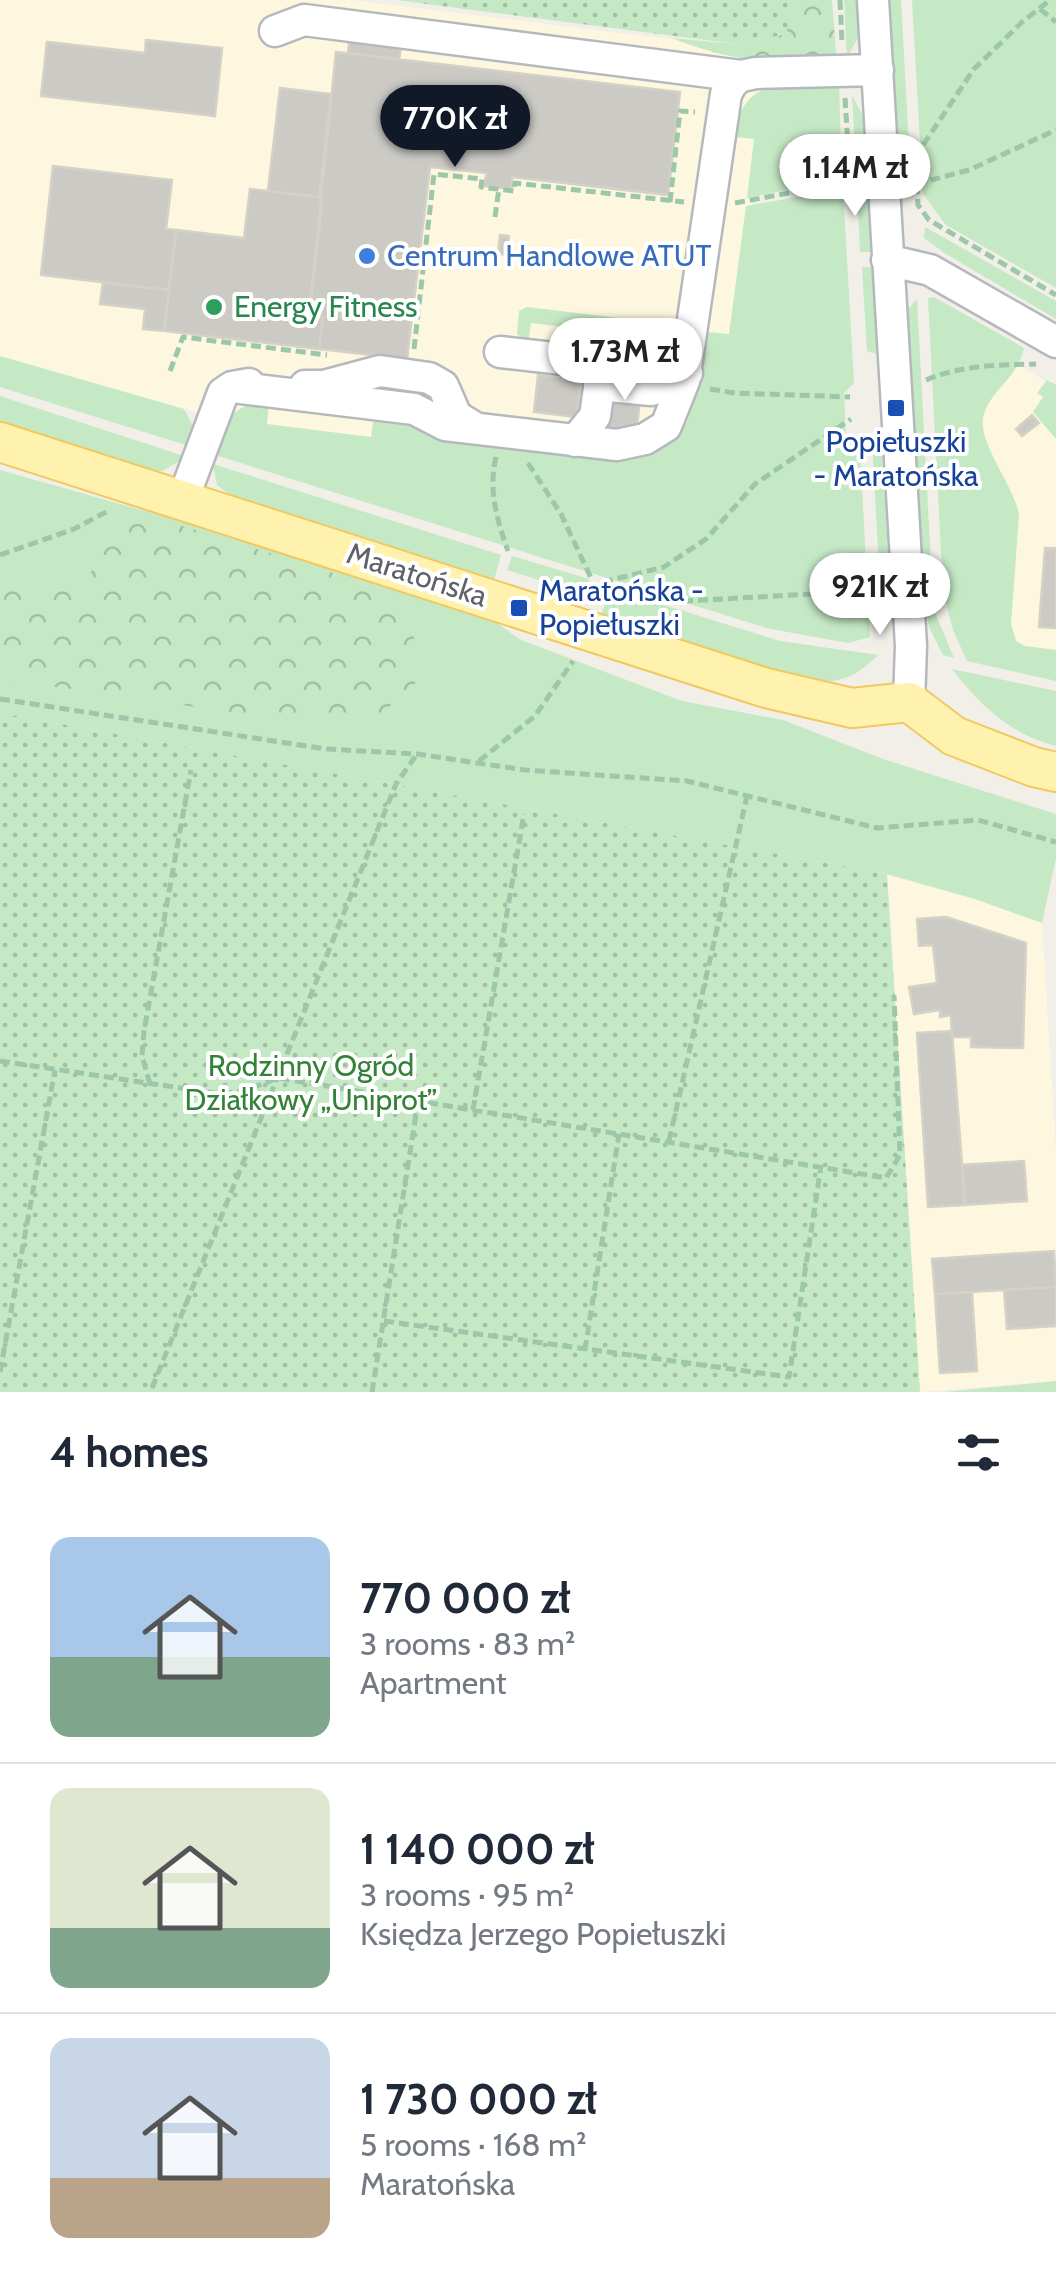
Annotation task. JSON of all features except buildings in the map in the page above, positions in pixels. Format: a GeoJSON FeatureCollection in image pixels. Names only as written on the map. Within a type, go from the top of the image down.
{"type":"FeatureCollection","features":[{"type":"Feature","properties":{"kind":"main road","name":"Maratońska"},"geometry":{"type":"LineString","coordinates":[[0,442],[766,688],[852,708],[909,702]]}},
{"type":"Feature","properties":{"kind":"main road"},"geometry":{"type":"LineString","coordinates":[[909,702],[954,736],[1034,768],[1056,772]]}},
{"type":"Feature","properties":{"kind":"street"},"geometry":{"type":"LineString","coordinates":[[873,0],[911,646],[909,702]]}},
{"type":"Feature","properties":{"kind":"street"},"geometry":{"type":"LineString","coordinates":[[275,32],[304,20],[741,76],[878,70]]}},
{"type":"Feature","properties":{"kind":"street"},"geometry":{"type":"LineString","coordinates":[[232,387],[414,409],[446,425],[617,445],[646,440],[666,426],[682,386],[726,94],[741,76]]}},
{"type":"Feature","properties":{"kind":"street"},"geometry":{"type":"LineString","coordinates":[[887,260],[930,270],[1047,353]]}},
{"type":"Feature","properties":{"kind":"street"},"geometry":{"type":"LineString","coordinates":[[500,352],[599,384],[638,409],[682,386]]}},
{"type":"Feature","properties":{"kind":"street"},"geometry":{"type":"LineString","coordinates":[[183,500],[217,402],[232,387],[261,383],[324,386],[380,372],[429,378],[442,386],[456,416],[472,426]]}},
{"type":"Feature","properties":{"kind":"street"},"geometry":{"type":"LineString","coordinates":[[599,384],[682,386]]}},
{"type":"Feature","properties":{"kind":"street"},"geometry":{"type":"LineString","coordinates":[[575,441],[596,416],[599,384]]}},
{"type":"Feature","properties":{"kind":"street"},"geometry":{"type":"LineString","coordinates":[[414,409],[434,401],[442,386]]}},
{"type":"Feature","properties":{"kind":"path"},"geometry":{"type":"LineString","coordinates":[[915,157],[974,68],[1050,0]]}},
{"type":"Feature","properties":{"kind":"path"},"geometry":{"type":"LineString","coordinates":[[1040,9],[1056,22]]}},
{"type":"Feature","properties":{"kind":"path"},"geometry":{"type":"LineString","coordinates":[[670,202],[680,111],[698,113],[700,102]]}},
{"type":"Feature","properties":{"kind":"path"},"geometry":{"type":"LineString","coordinates":[[916,184],[969,170],[1056,130]]}},
{"type":"Feature","properties":{"kind":"path"},"geometry":{"type":"LineString","coordinates":[[412,364],[434,174],[482,180],[482,188],[514,191],[515,182],[670,202],[710,203],[746,203],[850,178]]}},
{"type":"Feature","properties":{"kind":"path"},"geometry":{"type":"LineString","coordinates":[[898,174],[916,174],[918,205],[929,220],[1056,295]]}},
{"type":"Feature","properties":{"kind":"path"},"geometry":{"type":"LineString","coordinates":[[496,217],[499,189]]}},
{"type":"Feature","properties":{"kind":"path"},"geometry":{"type":"LineString","coordinates":[[170,371],[182,337],[338,356]]}},
{"type":"Feature","properties":{"kind":"path"},"geometry":{"type":"LineString","coordinates":[[926,380],[943,373],[1047,353]]}},
{"type":"Feature","properties":{"kind":"path"},"geometry":{"type":"LineString","coordinates":[[682,386],[735,393],[850,396]]}},
{"type":"Feature","properties":{"kind":"path"},"geometry":{"type":"LineString","coordinates":[[603,582],[664,567],[706,540],[755,484],[851,418]]}},
{"type":"Feature","properties":{"kind":"path"},"geometry":{"type":"LineString","coordinates":[[508,552],[495,513],[492,475],[509,432]]}},
{"type":"Feature","properties":{"kind":"path"},"geometry":{"type":"LineString","coordinates":[[509,432],[530,471],[561,514],[591,578]]}},
{"type":"Feature","properties":{"kind":"path"},"geometry":{"type":"LineString","coordinates":[[0,554],[74,529],[107,512],[132,483]]}},
{"type":"Feature","properties":{"kind":"path"},"geometry":{"type":"LineString","coordinates":[[668,602],[811,594],[873,583]]}},
{"type":"Feature","properties":{"kind":"path"},"geometry":{"type":"LineString","coordinates":[[477,763],[534,716],[577,654]]}},
{"type":"Feature","properties":{"kind":"path"},"geometry":{"type":"LineString","coordinates":[[0,699],[326,749],[417,754],[524,770],[687,782],[877,828],[978,820],[1056,842]]}},
{"type":"Feature","properties":{"kind":"path"},"geometry":{"type":"LineString","coordinates":[[152,1388],[396,784],[417,754]]}},
{"type":"Feature","properties":{"kind":"path"},"geometry":{"type":"LineString","coordinates":[[150,1084],[142,1056],[144,1031],[191,770]]}},
{"type":"Feature","properties":{"kind":"path"},"geometry":{"type":"LineString","coordinates":[[669,1140],[747,796]]}},
{"type":"Feature","properties":{"kind":"path"},"geometry":{"type":"LineString","coordinates":[[473,1110],[524,814]]}},
{"type":"Feature","properties":{"kind":"path"},"geometry":{"type":"LineString","coordinates":[[0,1061],[221,1094],[278,1078],[886,1178],[900,1155],[894,995]]}},
{"type":"Feature","properties":{"kind":"path"},"geometry":{"type":"LineString","coordinates":[[0,1372],[55,1070]]}},
{"type":"Feature","properties":{"kind":"path"},"geometry":{"type":"LineString","coordinates":[[372,1392],[418,1102]]}},
{"type":"Feature","properties":{"kind":"path"},"geometry":{"type":"LineString","coordinates":[[586,1350],[619,1134]]}},
{"type":"Feature","properties":{"kind":"path"},"geometry":{"type":"LineString","coordinates":[[384,1321],[789,1377],[822,1166]]}},
{"type":"Feature","properties":{"kind":"shaded area"},"geometry":{"type":"Polygon","coordinates":[[[0,0],[350,0],[660,38],[770,46],[737,339],[689,434],[639,465],[388,456],[223,420],[0,356],[0,0]]]}},
{"type":"Feature","properties":{"kind":"shaded area"},"geometry":{"type":"Polygon","coordinates":[[[1011,360],[1056,388],[1056,657],[1006,647],[975,415],[1011,360]]]}},
{"type":"Feature","properties":{"kind":"shaded area"},"geometry":{"type":"Polygon","coordinates":[[[887,875],[975,899],[1042,923],[1056,1150],[1056,1381],[920,1392],[887,875]]]}},
{"type":"Feature","properties":{"kind":"green space"},"geometry":{"type":"Polygon","coordinates":[[[396,0],[790,0],[787,34],[736,44],[396,0]]]}},
{"type":"Feature","properties":{"kind":"green space"},"geometry":{"type":"Polygon","coordinates":[[[790,0],[832,0],[836,54],[819,60],[777,63],[709,51],[672,38],[736,44],[786,34],[790,0]]]}},
{"type":"Feature","properties":{"kind":"green space"},"geometry":{"type":"Polygon","coordinates":[[[844,0],[858,0],[858,38],[847,57],[844,0]]]}},
{"type":"Feature","properties":{"kind":"green space"},"geometry":{"type":"Polygon","coordinates":[[[889,0],[901,0],[910,165],[897,165],[889,0]]]}},
{"type":"Feature","properties":{"kind":"green space"},"geometry":{"type":"Polygon","coordinates":[[[912,0],[1056,0],[1056,288],[946,225],[923,194],[912,0]]]}},
{"type":"Feature","properties":{"kind":"green space"},"geometry":{"type":"Polygon","coordinates":[[[839,85],[842,179],[747,198],[754,139],[734,137],[747,102],[771,87],[839,85]]]}},
{"type":"Feature","properties":{"kind":"green space"},"geometry":{"type":"Polygon","coordinates":[[[852,95],[864,118],[866,168],[856,168],[852,95]]]}},
{"type":"Feature","properties":{"kind":"green space"},"geometry":{"type":"Polygon","coordinates":[[[857,186],[867,186],[871,252],[860,252],[857,186]]]}},
{"type":"Feature","properties":{"kind":"green space"},"geometry":{"type":"Polygon","coordinates":[[[843,189],[854,383],[844,393],[846,439],[860,450],[870,637],[848,643],[766,628],[212,454],[237,410],[269,402],[267,424],[371,437],[374,415],[510,447],[629,460],[648,455],[686,424],[697,393],[706,332],[729,334],[746,206],[843,189]]]}},
{"type":"Feature","properties":{"kind":"green space"},"geometry":{"type":"Polygon","coordinates":[[[925,227],[1056,301],[1056,319],[946,254],[924,238],[925,227]]]}},
{"type":"Feature","properties":{"kind":"green space"},"geometry":{"type":"Polygon","coordinates":[[[862,267],[872,267],[877,354],[867,351],[862,267]]]}},
{"type":"Feature","properties":{"kind":"green space"},"geometry":{"type":"Polygon","coordinates":[[[934,297],[1024,348],[1016,367],[988,405],[983,425],[1019,515],[1011,624],[1016,641],[1056,650],[1056,681],[967,661],[953,630],[943,591],[928,298],[934,297]]]}},
{"type":"Feature","properties":{"kind":"green space"},"geometry":{"type":"Polygon","coordinates":[[[917,299],[931,565],[921,565],[907,310],[917,299]]]}},
{"type":"Feature","properties":{"kind":"green space"},"geometry":{"type":"Polygon","coordinates":[[[527,307],[677,325],[673,360],[621,354],[622,334],[531,323],[528,343],[517,334],[519,311],[527,307]]]}},
{"type":"Feature","properties":{"kind":"green space"},"geometry":{"type":"Polygon","coordinates":[[[0,356],[184,409],[194,428],[189,446],[0,387],[0,356]]]}},
{"type":"Feature","properties":{"kind":"green space"},"geometry":{"type":"Polygon","coordinates":[[[1047,380],[1056,385],[1056,439],[1033,412],[1043,397],[1037,393],[1047,380]]]}},
{"type":"Feature","properties":{"kind":"green space"},"geometry":{"type":"Polygon","coordinates":[[[0,396],[187,457],[162,471],[151,471],[0,423],[0,396]]]}},
{"type":"Feature","properties":{"kind":"green space"},"geometry":{"type":"Polygon","coordinates":[[[881,437],[889,566],[879,568],[872,441],[881,437]]]}},
{"type":"Feature","properties":{"kind":"green space"},"geometry":{"type":"Polygon","coordinates":[[[213,464],[501,555],[494,580],[238,500],[217,485],[213,464]]]}},
{"type":"Feature","properties":{"kind":"green space"},"geometry":{"type":"Polygon","coordinates":[[[0,470],[481,612],[521,640],[682,701],[783,720],[883,759],[1056,814],[1056,858],[1042,923],[887,874],[0,713],[0,470]]]}},
{"type":"Feature","properties":{"kind":"green space"},"geometry":{"type":"Polygon","coordinates":[[[127,509],[328,571],[398,600],[421,655],[414,688],[370,721],[281,719],[0,679],[0,579],[87,579],[127,509]]]}},
{"type":"Feature","properties":{"kind":"green space"},"geometry":{"type":"Polygon","coordinates":[[[512,556],[589,579],[587,595],[507,570],[512,556]]]}},
{"type":"Feature","properties":{"kind":"green space"},"geometry":{"type":"Polygon","coordinates":[[[932,583],[936,615],[954,658],[943,655],[929,627],[922,584],[932,583]]]}},
{"type":"Feature","properties":{"kind":"green space"},"geometry":{"type":"Polygon","coordinates":[[[610,591],[780,641],[878,655],[858,672],[839,680],[793,676],[601,614],[610,591]]]}},
{"type":"Feature","properties":{"kind":"green space"},"geometry":{"type":"Polygon","coordinates":[[[952,669],[1056,691],[1056,746],[1024,734],[998,717],[952,669]]]}},
{"type":"Feature","properties":{"kind":"green space","name":"Rodzinny Ogród Działkowy „Uniprot”"},"geometry":{"type":"Polygon","coordinates":[[[0,713],[887,874],[920,1392],[0,1392],[0,713]]]}},
{"type":"Feature","properties":{"kind":"green space"},"geometry":{"type":"Polygon","coordinates":[[[1056,1381],[1056,1392],[944,1392],[1056,1381]]]}},
{"type":"Feature","properties":{"kind":"place","name":"Centrum Handlowe ATUT"},"geometry":{"type":"Point","coordinates":[367,256]}},
{"type":"Feature","properties":{"kind":"place","name":"Energy Fitness"},"geometry":{"type":"Point","coordinates":[214,307]}},
{"type":"Feature","properties":{"kind":"place","name":"Popiełuszki - Maratońska"},"geometry":{"type":"Point","coordinates":[896,408]}},
{"type":"Feature","properties":{"kind":"place","name":"Maratońska - Popiełuszki"},"geometry":{"type":"Point","coordinates":[519,608]}}]}
